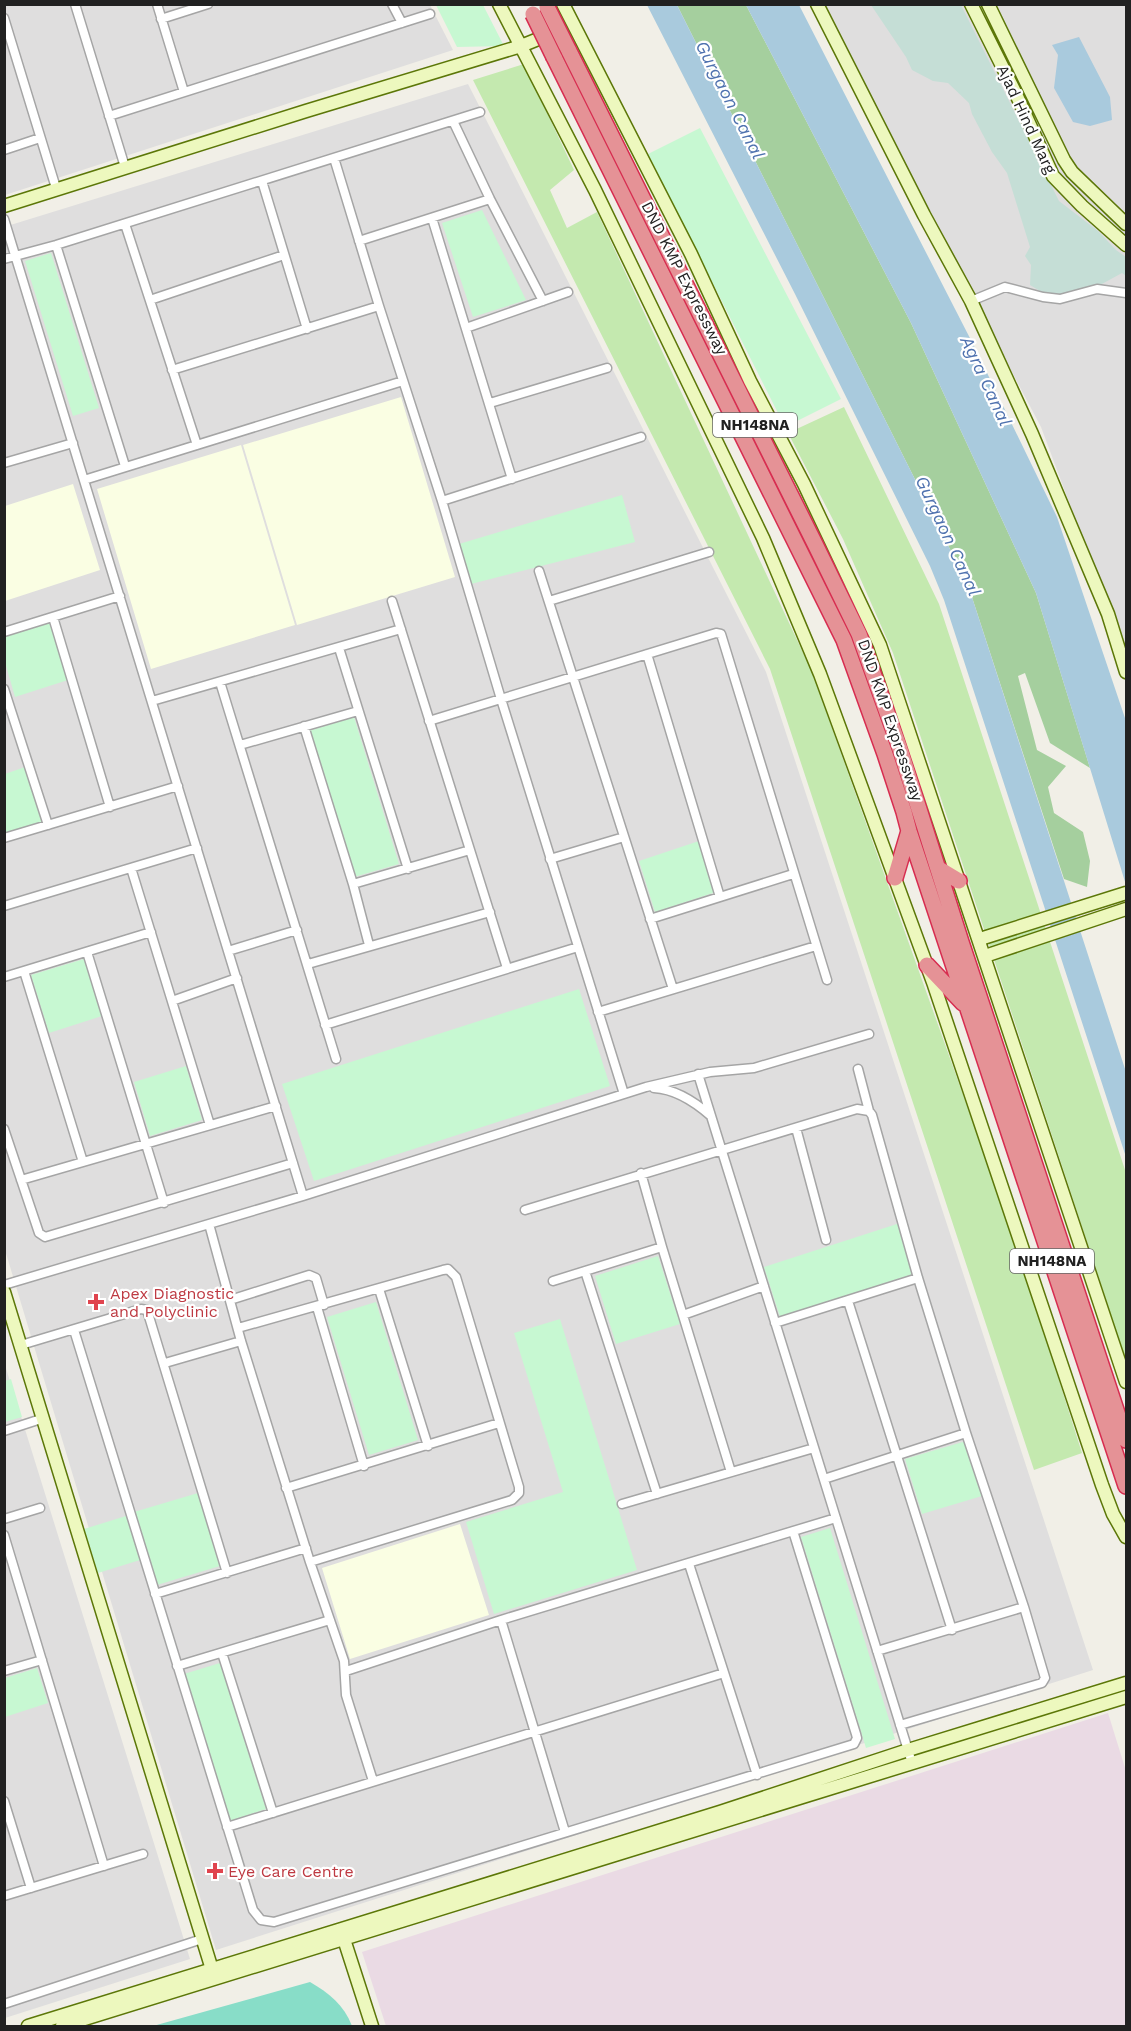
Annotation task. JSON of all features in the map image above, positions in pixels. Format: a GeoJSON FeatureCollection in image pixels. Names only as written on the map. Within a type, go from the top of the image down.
{"type":"FeatureCollection","features":[{"type":"Feature","properties":{"kind":"highway","name":"DND KMP Expressway"},"geometry":{"type":"LineString","coordinates":[[546,6],[858,634],[900,749],[961,942],[1126,1440]]}},
{"type":"Feature","properties":{"kind":"highway","name":"DND KMP Expressway"},"geometry":{"type":"LineString","coordinates":[[530,9],[844,640],[885,754],[1126,1486]]}},
{"type":"Feature","properties":{"kind":"highway"},"geometry":{"type":"LineString","coordinates":[[895,878],[909,831]]}},
{"type":"Feature","properties":{"kind":"highway"},"geometry":{"type":"LineString","coordinates":[[939,869],[959,881]]}},
{"type":"Feature","properties":{"kind":"highway"},"geometry":{"type":"LineString","coordinates":[[927,965],[967,1007]]}},
{"type":"Feature","properties":{"kind":"street"},"geometry":{"type":"LineString","coordinates":[[75,4],[125,167]]}},
{"type":"Feature","properties":{"kind":"street"},"geometry":{"type":"LineString","coordinates":[[157,4],[184,92]]}},
{"type":"Feature","properties":{"kind":"street"},"geometry":{"type":"LineString","coordinates":[[161,19],[208,4]]}},
{"type":"Feature","properties":{"kind":"street"},"geometry":{"type":"LineString","coordinates":[[392,4],[402,23]]}},
{"type":"Feature","properties":{"kind":"street"},"geometry":{"type":"LineString","coordinates":[[500,4],[595,190],[763,538],[820,674],[927,965],[1102,1485],[1113,1514],[1126,1537]]}},
{"type":"Feature","properties":{"kind":"street"},"geometry":{"type":"LineString","coordinates":[[563,4],[691,254],[750,381],[804,484],[880,645],[1126,1382]]}},
{"type":"Feature","properties":{"kind":"street"},"geometry":{"type":"LineString","coordinates":[[817,4],[924,215],[971,302],[1053,481],[1108,614],[1126,672]]}},
{"type":"Feature","properties":{"kind":"street","name":"Ajad Hind Marg"},"geometry":{"type":"LineString","coordinates":[[971,4],[1016,94],[1053,176],[1126,245]]}},
{"type":"Feature","properties":{"kind":"street"},"geometry":{"type":"LineString","coordinates":[[988,4],[1064,160],[1072,172],[1126,224]]}},
{"type":"Feature","properties":{"kind":"street"},"geometry":{"type":"LineString","coordinates":[[109,116],[430,14]]}},
{"type":"Feature","properties":{"kind":"street"},"geometry":{"type":"LineString","coordinates":[[4,18],[56,188]]}},
{"type":"Feature","properties":{"kind":"street"},"geometry":{"type":"LineString","coordinates":[[4,206],[520,46],[573,24]]}},
{"type":"Feature","properties":{"kind":"street"},"geometry":{"type":"LineString","coordinates":[[4,259],[125,224],[480,112]]}},
{"type":"Feature","properties":{"kind":"street"},"geometry":{"type":"LineString","coordinates":[[453,121],[543,301]]}},
{"type":"Feature","properties":{"kind":"street"},"geometry":{"type":"LineString","coordinates":[[4,150],[40,138]]}},
{"type":"Feature","properties":{"kind":"street"},"geometry":{"type":"LineString","coordinates":[[334,158],[624,1094]]}},
{"type":"Feature","properties":{"kind":"street"},"geometry":{"type":"LineString","coordinates":[[262,181],[307,329]]}},
{"type":"Feature","properties":{"kind":"street"},"geometry":{"type":"LineString","coordinates":[[359,241],[490,199]]}},
{"type":"Feature","properties":{"kind":"street"},"geometry":{"type":"LineString","coordinates":[[432,218],[512,479]]}},
{"type":"Feature","properties":{"kind":"street"},"geometry":{"type":"LineString","coordinates":[[4,219],[303,1196]]}},
{"type":"Feature","properties":{"kind":"street"},"geometry":{"type":"LineString","coordinates":[[125,224],[197,446]]}},
{"type":"Feature","properties":{"kind":"street"},"geometry":{"type":"LineString","coordinates":[[56,245],[125,466]]}},
{"type":"Feature","properties":{"kind":"street"},"geometry":{"type":"LineString","coordinates":[[150,300],[284,255]]}},
{"type":"Feature","properties":{"kind":"street"},"geometry":{"type":"LineString","coordinates":[[971,302],[1005,287],[1060,299],[1067,299],[1097,289],[1126,293]]}},
{"type":"Feature","properties":{"kind":"street"},"geometry":{"type":"LineString","coordinates":[[465,328],[568,292]]}},
{"type":"Feature","properties":{"kind":"street"},"geometry":{"type":"LineString","coordinates":[[172,370],[379,306]]}},
{"type":"Feature","properties":{"kind":"street"},"geometry":{"type":"LineString","coordinates":[[490,403],[607,368]]}},
{"type":"Feature","properties":{"kind":"street"},"geometry":{"type":"LineString","coordinates":[[84,480],[403,381]]}},
{"type":"Feature","properties":{"kind":"street"},"geometry":{"type":"LineString","coordinates":[[442,501],[641,437]]}},
{"type":"Feature","properties":{"kind":"street"},"geometry":{"type":"LineString","coordinates":[[5,462],[73,442]]}},
{"type":"Feature","properties":{"kind":"street"},"geometry":{"type":"LineString","coordinates":[[549,601],[709,552]]}},
{"type":"Feature","properties":{"kind":"street"},"geometry":{"type":"LineString","coordinates":[[539,571],[673,989]]}},
{"type":"Feature","properties":{"kind":"street"},"geometry":{"type":"LineString","coordinates":[[4,632],[120,596]]}},
{"type":"Feature","properties":{"kind":"street"},"geometry":{"type":"LineString","coordinates":[[392,601],[507,968]]}},
{"type":"Feature","properties":{"kind":"street"},"geometry":{"type":"LineString","coordinates":[[53,616],[110,807]]}},
{"type":"Feature","properties":{"kind":"street"},"geometry":{"type":"LineString","coordinates":[[152,701],[400,629]]}},
{"type":"Feature","properties":{"kind":"street"},"geometry":{"type":"LineString","coordinates":[[429,721],[716,633],[722,636],[827,980]]}},
{"type":"Feature","properties":{"kind":"street"},"geometry":{"type":"LineString","coordinates":[[339,648],[408,869]]}},
{"type":"Feature","properties":{"kind":"street"},"geometry":{"type":"LineString","coordinates":[[647,654],[720,897]]}},
{"type":"Feature","properties":{"kind":"street"},"geometry":{"type":"LineString","coordinates":[[220,682],[336,1059]]}},
{"type":"Feature","properties":{"kind":"street"},"geometry":{"type":"LineString","coordinates":[[4,688],[48,825]]}},
{"type":"Feature","properties":{"kind":"street"},"geometry":{"type":"LineString","coordinates":[[240,745],[358,711]]}},
{"type":"Feature","properties":{"kind":"street"},"geometry":{"type":"LineString","coordinates":[[304,726],[353,884],[369,945]]}},
{"type":"Feature","properties":{"kind":"street"},"geometry":{"type":"LineString","coordinates":[[4,838],[178,786]]}},
{"type":"Feature","properties":{"kind":"street"},"geometry":{"type":"LineString","coordinates":[[550,859],[624,837]]}},
{"type":"Feature","properties":{"kind":"street"},"geometry":{"type":"LineString","coordinates":[[4,906],[197,848]]}},
{"type":"Feature","properties":{"kind":"street"},"geometry":{"type":"LineString","coordinates":[[353,884],[470,850]]}},
{"type":"Feature","properties":{"kind":"street"},"geometry":{"type":"LineString","coordinates":[[131,868],[210,1125]]}},
{"type":"Feature","properties":{"kind":"street"},"geometry":{"type":"LineString","coordinates":[[651,919],[793,874]]}},
{"type":"Feature","properties":{"kind":"street"},"geometry":{"type":"LineString","coordinates":[[980,939],[1121,895],[1121,911],[985,956]]}},
{"type":"Feature","properties":{"kind":"street"},"geometry":{"type":"LineString","coordinates":[[308,964],[490,912]]}},
{"type":"Feature","properties":{"kind":"street"},"geometry":{"type":"LineString","coordinates":[[228,951],[297,930]]}},
{"type":"Feature","properties":{"kind":"street"},"geometry":{"type":"LineString","coordinates":[[4,977],[151,932]]}},
{"type":"Feature","properties":{"kind":"street"},"geometry":{"type":"LineString","coordinates":[[598,1012],[816,946]]}},
{"type":"Feature","properties":{"kind":"street"},"geometry":{"type":"LineString","coordinates":[[325,1025],[578,947]]}},
{"type":"Feature","properties":{"kind":"street"},"geometry":{"type":"LineString","coordinates":[[87,952],[164,1203]]}},
{"type":"Feature","properties":{"kind":"street"},"geometry":{"type":"LineString","coordinates":[[24,971],[83,1162]]}},
{"type":"Feature","properties":{"kind":"street"},"geometry":{"type":"LineString","coordinates":[[172,1000],[237,978]]}},
{"type":"Feature","properties":{"kind":"street"},"geometry":{"type":"LineString","coordinates":[[4,1285],[303,1196],[646,1087],[720,1070],[754,1068],[870,1034]]}},
{"type":"Feature","properties":{"kind":"street"},"geometry":{"type":"LineString","coordinates":[[858,1069],[918,1278],[1045,1676],[1044,1682],[900,1725]]}},
{"type":"Feature","properties":{"kind":"street"},"geometry":{"type":"LineString","coordinates":[[698,1074],[912,1763]]}},
{"type":"Feature","properties":{"kind":"street"},"geometry":{"type":"LineString","coordinates":[[646,1087],[675,1092],[700,1106],[711,1116]]}},
{"type":"Feature","properties":{"kind":"street"},"geometry":{"type":"LineString","coordinates":[[21,1180],[276,1106]]}},
{"type":"Feature","properties":{"kind":"street"},"geometry":{"type":"LineString","coordinates":[[525,1210],[857,1109],[869,1111]]}},
{"type":"Feature","properties":{"kind":"street"},"geometry":{"type":"LineString","coordinates":[[796,1128],[826,1240]]}},
{"type":"Feature","properties":{"kind":"street"},"geometry":{"type":"LineString","coordinates":[[4,1129],[39,1233],[45,1238],[293,1163]]}},
{"type":"Feature","properties":{"kind":"street"},"geometry":{"type":"LineString","coordinates":[[641,1173],[731,1472]]}},
{"type":"Feature","properties":{"kind":"street"},"geometry":{"type":"LineString","coordinates":[[209,1224],[241,1341],[286,1488],[346,1671],[344,1684],[346,1695],[373,1781]]}},
{"type":"Feature","properties":{"kind":"street"},"geometry":{"type":"LineString","coordinates":[[553,1281],[662,1247]]}},
{"type":"Feature","properties":{"kind":"street"},"geometry":{"type":"LineString","coordinates":[[238,1328],[443,1270],[448,1269],[456,1276],[519,1493],[516,1498],[310,1562]]}},
{"type":"Feature","properties":{"kind":"street"},"geometry":{"type":"LineString","coordinates":[[585,1271],[657,1494]]}},
{"type":"Feature","properties":{"kind":"street"},"geometry":{"type":"LineString","coordinates":[[230,1300],[309,1275],[316,1278],[321,1306],[364,1466]]}},
{"type":"Feature","properties":{"kind":"street"},"geometry":{"type":"LineString","coordinates":[[775,1323],[918,1278]]}},
{"type":"Feature","properties":{"kind":"street"},"geometry":{"type":"LineString","coordinates":[[683,1315],[764,1286]]}},
{"type":"Feature","properties":{"kind":"street"},"geometry":{"type":"LineString","coordinates":[[379,1289],[428,1446]]}},
{"type":"Feature","properties":{"kind":"street"},"geometry":{"type":"LineString","coordinates":[[4,1292],[213,1975]]}},
{"type":"Feature","properties":{"kind":"street"},"geometry":{"type":"LineString","coordinates":[[848,1301],[952,1630]]}},
{"type":"Feature","properties":{"kind":"street"},"geometry":{"type":"LineString","coordinates":[[21,1345],[144,1309],[149,1313],[227,1573]]}},
{"type":"Feature","properties":{"kind":"street"},"geometry":{"type":"LineString","coordinates":[[74,1330],[252,1910],[261,1920],[274,1922],[854,1744],[857,1738],[792,1531]]}},
{"type":"Feature","properties":{"kind":"street"},"geometry":{"type":"LineString","coordinates":[[165,1364],[241,1341]]}},
{"type":"Feature","properties":{"kind":"street"},"geometry":{"type":"LineString","coordinates":[[4,1431],[44,1418]]}},
{"type":"Feature","properties":{"kind":"street"},"geometry":{"type":"LineString","coordinates":[[286,1488],[499,1424]]}},
{"type":"Feature","properties":{"kind":"street"},"geometry":{"type":"LineString","coordinates":[[824,1479],[966,1433]]}},
{"type":"Feature","properties":{"kind":"street"},"geometry":{"type":"LineString","coordinates":[[622,1504],[814,1448]]}},
{"type":"Feature","properties":{"kind":"street"},"geometry":{"type":"LineString","coordinates":[[4,1520],[40,1508]]}},
{"type":"Feature","properties":{"kind":"street"},"geometry":{"type":"LineString","coordinates":[[346,1671],[501,1620],[836,1518]]}},
{"type":"Feature","properties":{"kind":"street"},"geometry":{"type":"LineString","coordinates":[[4,1535],[104,1866]]}},
{"type":"Feature","properties":{"kind":"street"},"geometry":{"type":"LineString","coordinates":[[155,1594],[306,1548]]}},
{"type":"Feature","properties":{"kind":"street"},"geometry":{"type":"LineString","coordinates":[[689,1564],[757,1775]]}},
{"type":"Feature","properties":{"kind":"street"},"geometry":{"type":"LineString","coordinates":[[877,1651],[1024,1607]]}},
{"type":"Feature","properties":{"kind":"street"},"geometry":{"type":"LineString","coordinates":[[177,1666],[330,1620]]}},
{"type":"Feature","properties":{"kind":"street"},"geometry":{"type":"LineString","coordinates":[[501,1620],[565,1833]]}},
{"type":"Feature","properties":{"kind":"street"},"geometry":{"type":"LineString","coordinates":[[222,1653],[273,1813]]}},
{"type":"Feature","properties":{"kind":"street"},"geometry":{"type":"LineString","coordinates":[[4,1671],[42,1660]]}},
{"type":"Feature","properties":{"kind":"street"},"geometry":{"type":"LineString","coordinates":[[227,1827],[724,1673]]}},
{"type":"Feature","properties":{"kind":"street"},"geometry":{"type":"LineString","coordinates":[[62,2026],[908,1750],[1126,1683]]}},
{"type":"Feature","properties":{"kind":"street"},"geometry":{"type":"LineString","coordinates":[[343,1934],[1126,1697]]}},
{"type":"Feature","properties":{"kind":"street"},"geometry":{"type":"LineString","coordinates":[[4,1801],[31,1888]]}},
{"type":"Feature","properties":{"kind":"street"},"geometry":{"type":"LineString","coordinates":[[4,1896],[143,1854]]}},
{"type":"Feature","properties":{"kind":"street"},"geometry":{"type":"LineString","coordinates":[[343,1934],[372,2026]]}},
{"type":"Feature","properties":{"kind":"street"},"geometry":{"type":"LineString","coordinates":[[4,2004],[202,1939]]}},
{"type":"Feature","properties":{"kind":"street"},"geometry":{"type":"LineString","coordinates":[[28,2026],[213,1975]]}},
{"type":"Feature","properties":{"kind":"shaded area"},"geometry":{"type":"Polygon","coordinates":[[[4,5],[430,5],[453,50],[5,195],[4,5]]]}},
{"type":"Feature","properties":{"kind":"shaded area"},"geometry":{"type":"Polygon","coordinates":[[[818,5],[1126,5],[1126,655],[1041,427],[818,5]]]}},
{"type":"Feature","properties":{"kind":"shaded area"},"geometry":{"type":"Polygon","coordinates":[[[871,5],[961,5],[1059,201],[1098,231],[1126,257],[1126,276],[1122,273],[1100,285],[1050,297],[1030,285],[1031,265],[1025,256],[1030,247],[1007,173],[992,152],[972,114],[969,103],[948,83],[933,81],[912,70],[906,57],[871,5]]]}},
{"type":"Feature","properties":{"kind":"shaded area"},"geometry":{"type":"Polygon","coordinates":[[[468,84],[766,672],[1093,1670],[216,1950],[5,1250],[4,227],[468,84]]]}},
{"type":"Feature","properties":{"kind":"shaded area"},"geometry":{"type":"Polygon","coordinates":[[[401,397],[455,577],[297,625],[243,445],[401,397]]]}},
{"type":"Feature","properties":{"kind":"shaded area"},"geometry":{"type":"Polygon","coordinates":[[[241,445],[295,625],[151,669],[97,489],[241,445]]]}},
{"type":"Feature","properties":{"kind":"shaded area"},"geometry":{"type":"Polygon","coordinates":[[[73,484],[100,570],[5,601],[5,506],[73,484]]]}},
{"type":"Feature","properties":{"kind":"shaded area"},"geometry":{"type":"Polygon","coordinates":[[[4,1362],[190,1959],[5,2018],[4,2018],[4,1362]]]}},
{"type":"Feature","properties":{"kind":"shaded area"},"geometry":{"type":"Polygon","coordinates":[[[460,1524],[489,1615],[350,1659],[322,1568],[460,1524]]]}},
{"type":"Feature","properties":{"kind":"shaded area"},"geometry":{"type":"Polygon","coordinates":[[[1108,1713],[1126,1771],[1126,2026],[386,2026],[362,1952],[1108,1713]]]}},
{"type":"Feature","properties":{"kind":"green space"},"geometry":{"type":"Polygon","coordinates":[[[436,5],[483,5],[504,46],[457,47],[436,5]]]}},
{"type":"Feature","properties":{"kind":"green space"},"geometry":{"type":"Polygon","coordinates":[[[677,5],[746,5],[911,323],[1036,593],[1090,768],[1050,743],[1025,673],[1018,676],[1037,750],[1066,766],[1048,787],[1054,813],[1083,832],[1090,861],[1087,887],[1064,879],[968,585],[677,5]]]}},
{"type":"Feature","properties":{"kind":"green space"},"geometry":{"type":"Polygon","coordinates":[[[524,64],[574,170],[550,190],[567,228],[597,212],[812,672],[1011,1229],[1082,1453],[1034,1470],[770,669],[473,80],[524,64]]]}},
{"type":"Feature","properties":{"kind":"green space"},"geometry":{"type":"Polygon","coordinates":[[[700,128],[841,399],[785,427],[648,154],[700,128]]]}},
{"type":"Feature","properties":{"kind":"green space"},"geometry":{"type":"Polygon","coordinates":[[[482,210],[526,300],[473,317],[442,223],[482,210]]]}},
{"type":"Feature","properties":{"kind":"green space"},"geometry":{"type":"Polygon","coordinates":[[[51,253],[99,408],[73,416],[25,261],[51,253]]]}},
{"type":"Feature","properties":{"kind":"green space"},"geometry":{"type":"Polygon","coordinates":[[[844,407],[939,604],[1126,1173],[1126,1360],[893,653],[843,539],[788,433],[844,407]]]}},
{"type":"Feature","properties":{"kind":"green space"},"geometry":{"type":"Polygon","coordinates":[[[622,495],[635,542],[471,584],[459,544],[622,495]]]}},
{"type":"Feature","properties":{"kind":"green space"},"geometry":{"type":"Polygon","coordinates":[[[50,623],[68,680],[15,697],[5,662],[4,637],[50,623]]]}},
{"type":"Feature","properties":{"kind":"green space"},"geometry":{"type":"Polygon","coordinates":[[[354,717],[399,864],[354,877],[309,731],[354,717]]]}},
{"type":"Feature","properties":{"kind":"green space"},"geometry":{"type":"Polygon","coordinates":[[[25,767],[43,825],[5,837],[5,774],[25,767]]]}},
{"type":"Feature","properties":{"kind":"green space"},"geometry":{"type":"Polygon","coordinates":[[[699,841],[716,892],[655,912],[639,861],[699,841]]]}},
{"type":"Feature","properties":{"kind":"green space"},"geometry":{"type":"Polygon","coordinates":[[[84,959],[102,1016],[49,1033],[31,975],[84,959]]]}},
{"type":"Feature","properties":{"kind":"green space"},"geometry":{"type":"Polygon","coordinates":[[[579,989],[610,1086],[314,1181],[282,1084],[579,989]]]}},
{"type":"Feature","properties":{"kind":"green space"},"geometry":{"type":"Polygon","coordinates":[[[186,1066],[202,1120],[150,1136],[134,1082],[186,1066]]]}},
{"type":"Feature","properties":{"kind":"green space"},"geometry":{"type":"Polygon","coordinates":[[[900,1223],[916,1273],[780,1317],[764,1267],[900,1223]]]}},
{"type":"Feature","properties":{"kind":"green space"},"geometry":{"type":"Polygon","coordinates":[[[658,1256],[680,1324],[616,1344],[595,1276],[658,1256]]]}},
{"type":"Feature","properties":{"kind":"green space"},"geometry":{"type":"Polygon","coordinates":[[[376,1302],[418,1440],[369,1455],[327,1317],[376,1302]]]}},
{"type":"Feature","properties":{"kind":"green space"},"geometry":{"type":"Polygon","coordinates":[[[560,1319],[637,1570],[494,1614],[466,1522],[563,1492],[514,1333],[560,1319]]]}},
{"type":"Feature","properties":{"kind":"green space"},"geometry":{"type":"Polygon","coordinates":[[[11,1379],[22,1417],[5,1422],[5,1381],[11,1379]]]}},
{"type":"Feature","properties":{"kind":"green space"},"geometry":{"type":"Polygon","coordinates":[[[966,1441],[982,1496],[922,1514],[905,1459],[966,1441]]]}},
{"type":"Feature","properties":{"kind":"green space"},"geometry":{"type":"Polygon","coordinates":[[[198,1493],[220,1566],[157,1585],[134,1512],[198,1493]]]}},
{"type":"Feature","properties":{"kind":"green space"},"geometry":{"type":"Polygon","coordinates":[[[126,1516],[140,1560],[98,1573],[84,1529],[126,1516]]]}},
{"type":"Feature","properties":{"kind":"green space"},"geometry":{"type":"Polygon","coordinates":[[[830,1528],[895,1739],[866,1748],[801,1537],[830,1528]]]}},
{"type":"Feature","properties":{"kind":"green space"},"geometry":{"type":"Polygon","coordinates":[[[220,1663],[266,1809],[229,1821],[184,1674],[220,1663]]]}},
{"type":"Feature","properties":{"kind":"green space"},"geometry":{"type":"Polygon","coordinates":[[[37,1668],[48,1703],[5,1717],[5,1678],[37,1668]]]}},
{"type":"Feature","properties":{"kind":"green space"},"geometry":{"type":"Polygon","coordinates":[[[310,1982],[335,2000],[345,2012],[352,2026],[153,2026],[310,1982]]]}},
{"type":"Feature","properties":{"kind":"water"},"geometry":{"type":"Polygon","coordinates":[[[647,5],[677,5],[968,585],[1126,1072],[1126,1157],[944,600],[930,566],[795,294],[647,5]]]}},
{"type":"Feature","properties":{"kind":"water","name":"Agra Canal"},"geometry":{"type":"Polygon","coordinates":[[[746,5],[799,5],[974,346],[1057,517],[1126,721],[1126,885],[1036,593],[911,323],[746,5]]]}},
{"type":"Feature","properties":{"kind":"water"},"geometry":{"type":"Polygon","coordinates":[[[1079,37],[1110,97],[1112,120],[1090,126],[1073,122],[1054,88],[1058,55],[1052,45],[1079,37]]]}},
{"type":"Feature","properties":{"kind":"place","name":"Apex Diagnostic and Polyclinic"},"geometry":{"type":"Point","coordinates":[96,1302]}},
{"type":"Feature","properties":{"kind":"place","name":"Eye Care Centre"},"geometry":{"type":"Point","coordinates":[215,1871]}},
{"type":"Feature","properties":{"kind":"water label","name":"Gurgaon Canal"},"geometry":{"type":"Point","coordinates":[730,100]}},
{"type":"Feature","properties":{"kind":"water label","name":"Gurgaon Canal"},"geometry":{"type":"Point","coordinates":[948,536]}}]}
